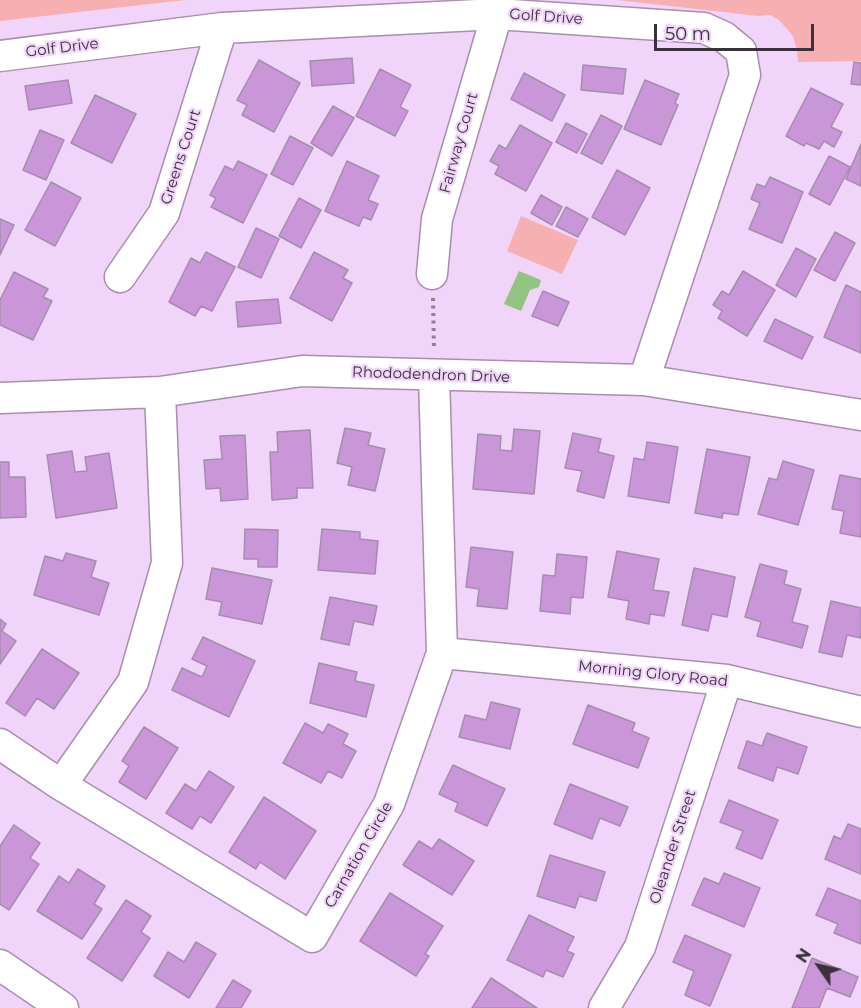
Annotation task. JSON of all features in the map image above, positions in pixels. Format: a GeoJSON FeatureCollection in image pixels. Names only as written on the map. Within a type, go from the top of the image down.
{"type":"FeatureCollection","features":[{"type":"Feature","properties":{"kind":"street","name":"Golf Drive"},"geometry":{"type":"LineString","coordinates":[[0,56],[222,28],[497,14],[704,28],[724,37],[741,51],[745,75],[644,380]]}},
{"type":"Feature","properties":{"kind":"street","name":"Fairway Court"},"geometry":{"type":"LineString","coordinates":[[432,274],[437,219],[497,14]]}},
{"type":"Feature","properties":{"kind":"street","name":"Greens Court"},"geometry":{"type":"LineString","coordinates":[[120,277],[164,213],[222,28]]}},
{"type":"Feature","properties":{"kind":"street","name":"Rhododendron Drive"},"geometry":{"type":"LineString","coordinates":[[0,398],[160,392],[302,371],[644,380],[861,416]]}},
{"type":"Feature","properties":{"kind":"street","name":"Carnation Circle"},"geometry":{"type":"LineString","coordinates":[[0,744],[61,785],[312,937],[389,804],[442,653],[434,375]]}},
{"type":"Feature","properties":{"kind":"street"},"geometry":{"type":"LineString","coordinates":[[61,785],[134,682],[167,563],[160,392]]}},
{"type":"Feature","properties":{"kind":"street","name":"Morning Glory Road"},"geometry":{"type":"LineString","coordinates":[[442,653],[727,680],[861,712]]}},
{"type":"Feature","properties":{"kind":"street","name":"Oleander Street"},"geometry":{"type":"LineString","coordinates":[[604,1008],[640,947],[727,680]]}},
{"type":"Feature","properties":{"kind":"street"},"geometry":{"type":"LineString","coordinates":[[0,965],[63,1008]]}},
{"type":"Feature","properties":{"kind":"path"},"geometry":{"type":"LineString","coordinates":[[432,274],[434,375]]}},
{"type":"Feature","properties":{"kind":"shaded area"},"geometry":{"type":"Polygon","coordinates":[[[0,0],[185,0],[0,21],[0,0]]]}},
{"type":"Feature","properties":{"kind":"shaded area"},"geometry":{"type":"Polygon","coordinates":[[[617,0],[861,0],[861,61],[798,62],[793,36],[779,20],[770,15],[758,16],[617,0]]]}},
{"type":"Feature","properties":{"kind":"shaded area"},"geometry":{"type":"Polygon","coordinates":[[[521,216],[578,240],[562,274],[507,251],[521,216]]]}},
{"type":"Feature","properties":{"kind":"shaded area"},"geometry":{"type":"Polygon","coordinates":[[[519,271],[541,280],[539,287],[530,290],[521,311],[504,304],[519,271]]]}},
{"type":"Feature","properties":{"kind":"building"},"geometry":{"type":"Polygon","coordinates":[[[352,58],[354,83],[312,86],[310,61],[352,58]]]}},
{"type":"Feature","properties":{"kind":"building"},"geometry":{"type":"Polygon","coordinates":[[[259,60],[300,83],[274,132],[242,115],[247,105],[237,100],[259,60]]]}},
{"type":"Feature","properties":{"kind":"building"},"geometry":{"type":"Polygon","coordinates":[[[854,62],[861,63],[861,85],[851,84],[854,62]]]}},
{"type":"Feature","properties":{"kind":"building"},"geometry":{"type":"Polygon","coordinates":[[[583,65],[626,69],[623,94],[581,90],[583,65]]]}},
{"type":"Feature","properties":{"kind":"building"},"geometry":{"type":"Polygon","coordinates":[[[380,69],[411,85],[400,107],[408,111],[395,136],[356,116],[380,69]]]}},
{"type":"Feature","properties":{"kind":"building"},"geometry":{"type":"Polygon","coordinates":[[[524,73],[565,95],[552,121],[511,99],[524,73]]]}},
{"type":"Feature","properties":{"kind":"building"},"geometry":{"type":"Polygon","coordinates":[[[68,80],[72,103],[29,110],[25,86],[68,80]]]}},
{"type":"Feature","properties":{"kind":"building"},"geometry":{"type":"Polygon","coordinates":[[[645,80],[679,94],[675,103],[678,105],[661,145],[624,129],[645,80]]]}},
{"type":"Feature","properties":{"kind":"building"},"geometry":{"type":"Polygon","coordinates":[[[811,88],[843,104],[831,127],[842,132],[834,147],[824,141],[819,149],[806,143],[804,146],[786,136],[811,88]]]}},
{"type":"Feature","properties":{"kind":"building"},"geometry":{"type":"Polygon","coordinates":[[[95,95],[136,114],[112,163],[71,143],[95,95]]]}},
{"type":"Feature","properties":{"kind":"building"},"geometry":{"type":"Polygon","coordinates":[[[333,106],[354,118],[332,156],[311,143],[333,106]]]}},
{"type":"Feature","properties":{"kind":"building"},"geometry":{"type":"Polygon","coordinates":[[[601,115],[622,126],[602,164],[581,153],[601,115]]]}},
{"type":"Feature","properties":{"kind":"building"},"geometry":{"type":"Polygon","coordinates":[[[566,123],[587,134],[577,153],[556,142],[566,123]]]}},
{"type":"Feature","properties":{"kind":"building"},"geometry":{"type":"Polygon","coordinates":[[[520,125],[552,143],[526,191],[495,174],[499,166],[490,161],[499,145],[506,149],[520,125]]]}},
{"type":"Feature","properties":{"kind":"building"},"geometry":{"type":"Polygon","coordinates":[[[40,130],[64,140],[46,180],[23,170],[40,130]]]}},
{"type":"Feature","properties":{"kind":"building"},"geometry":{"type":"Polygon","coordinates":[[[290,136],[313,148],[293,185],[271,174],[290,136]]]}},
{"type":"Feature","properties":{"kind":"building"},"geometry":{"type":"Polygon","coordinates":[[[861,144],[861,186],[846,179],[861,144]]]}},
{"type":"Feature","properties":{"kind":"building"},"geometry":{"type":"Polygon","coordinates":[[[829,156],[850,167],[830,205],[809,194],[829,156]]]}},
{"type":"Feature","properties":{"kind":"building"},"geometry":{"type":"Polygon","coordinates":[[[238,161],[267,175],[243,223],[211,207],[216,198],[210,195],[225,166],[233,170],[238,161]]]}},
{"type":"Feature","properties":{"kind":"building"},"geometry":{"type":"Polygon","coordinates":[[[347,161],[379,176],[368,200],[378,204],[371,220],[363,217],[359,226],[325,211],[347,161]]]}},
{"type":"Feature","properties":{"kind":"building"},"geometry":{"type":"Polygon","coordinates":[[[617,170],[650,188],[625,235],[592,217],[617,170]]]}},
{"type":"Feature","properties":{"kind":"building"},"geometry":{"type":"Polygon","coordinates":[[[770,177],[803,192],[782,243],[749,229],[760,203],[751,199],[757,184],[765,187],[770,177]]]}},
{"type":"Feature","properties":{"kind":"building"},"geometry":{"type":"Polygon","coordinates":[[[51,182],[81,198],[55,246],[25,230],[51,182]]]}},
{"type":"Feature","properties":{"kind":"building"},"geometry":{"type":"Polygon","coordinates":[[[541,195],[562,207],[552,225],[531,213],[541,195]]]}},
{"type":"Feature","properties":{"kind":"building"},"geometry":{"type":"Polygon","coordinates":[[[299,198],[321,210],[301,248],[279,236],[299,198]]]}},
{"type":"Feature","properties":{"kind":"building"},"geometry":{"type":"Polygon","coordinates":[[[566,207],[588,219],[578,237],[556,226],[566,207]]]}},
{"type":"Feature","properties":{"kind":"building"},"geometry":{"type":"Polygon","coordinates":[[[0,219],[14,225],[0,255],[0,219]]]}},
{"type":"Feature","properties":{"kind":"building"},"geometry":{"type":"Polygon","coordinates":[[[256,228],[279,239],[261,278],[238,267],[256,228]]]}},
{"type":"Feature","properties":{"kind":"building"},"geometry":{"type":"Polygon","coordinates":[[[835,232],[855,243],[835,281],[814,270],[835,232]]]}},
{"type":"Feature","properties":{"kind":"building"},"geometry":{"type":"Polygon","coordinates":[[[796,248],[816,259],[796,297],[776,285],[796,248]]]}},
{"type":"Feature","properties":{"kind":"building"},"geometry":{"type":"Polygon","coordinates":[[[206,252],[235,267],[212,311],[201,306],[195,316],[169,302],[191,258],[200,263],[206,252]]]}},
{"type":"Feature","properties":{"kind":"building"},"geometry":{"type":"Polygon","coordinates":[[[314,252],[348,270],[343,278],[352,283],[332,321],[290,298],[314,252]]]}},
{"type":"Feature","properties":{"kind":"building"},"geometry":{"type":"Polygon","coordinates":[[[743,271],[775,290],[747,336],[718,318],[722,311],[713,305],[722,291],[729,295],[743,271]]]}},
{"type":"Feature","properties":{"kind":"building"},"geometry":{"type":"Polygon","coordinates":[[[14,272],[48,289],[43,297],[52,301],[33,340],[0,325],[0,300],[14,272]]]}},
{"type":"Feature","properties":{"kind":"building"},"geometry":{"type":"Polygon","coordinates":[[[846,285],[861,292],[861,353],[824,337],[846,285]]]}},
{"type":"Feature","properties":{"kind":"building"},"geometry":{"type":"Polygon","coordinates":[[[543,291],[569,302],[558,326],[532,316],[543,291]]]}},
{"type":"Feature","properties":{"kind":"building"},"geometry":{"type":"Polygon","coordinates":[[[278,299],[281,323],[238,327],[236,302],[278,299]]]}},
{"type":"Feature","properties":{"kind":"building"},"geometry":{"type":"Polygon","coordinates":[[[775,319],[813,337],[802,359],[764,341],[775,319]]]}},
{"type":"Feature","properties":{"kind":"building"},"geometry":{"type":"Polygon","coordinates":[[[345,428],[371,433],[368,445],[385,449],[375,491],[348,485],[352,467],[337,463],[345,428]]]}},
{"type":"Feature","properties":{"kind":"building"},"geometry":{"type":"Polygon","coordinates":[[[514,429],[540,431],[534,494],[473,489],[478,434],[501,436],[500,450],[512,451],[514,429]]]}},
{"type":"Feature","properties":{"kind":"building"},"geometry":{"type":"Polygon","coordinates":[[[310,430],[313,488],[297,488],[297,498],[272,500],[270,452],[278,452],[277,432],[310,430]]]}},
{"type":"Feature","properties":{"kind":"building"},"geometry":{"type":"Polygon","coordinates":[[[573,433],[601,439],[598,452],[614,456],[604,498],[577,491],[582,471],[565,468],[573,433]]]}},
{"type":"Feature","properties":{"kind":"building"},"geometry":{"type":"Polygon","coordinates":[[[245,435],[248,499],[221,501],[220,488],[206,489],[204,460],[222,459],[220,436],[245,435]]]}},
{"type":"Feature","properties":{"kind":"building"},"geometry":{"type":"Polygon","coordinates":[[[647,442],[678,447],[669,503],[628,496],[634,458],[644,460],[647,442]]]}},
{"type":"Feature","properties":{"kind":"building"},"geometry":{"type":"Polygon","coordinates":[[[707,449],[750,457],[738,515],[723,513],[722,518],[695,513],[707,449]]]}},
{"type":"Feature","properties":{"kind":"building"},"geometry":{"type":"Polygon","coordinates":[[[72,451],[75,472],[87,471],[85,457],[109,453],[117,508],[56,518],[47,455],[72,451]]]}},
{"type":"Feature","properties":{"kind":"building"},"geometry":{"type":"Polygon","coordinates":[[[783,461],[814,470],[798,525],[758,514],[769,478],[777,480],[783,461]]]}},
{"type":"Feature","properties":{"kind":"building"},"geometry":{"type":"Polygon","coordinates":[[[0,462],[9,462],[9,477],[25,477],[26,517],[0,518],[0,462]]]}},
{"type":"Feature","properties":{"kind":"building"},"geometry":{"type":"Polygon","coordinates":[[[840,475],[861,479],[861,537],[840,533],[844,511],[832,509],[840,475]]]}},
{"type":"Feature","properties":{"kind":"building"},"geometry":{"type":"Polygon","coordinates":[[[245,529],[278,530],[277,567],[258,567],[258,559],[244,559],[245,529]]]}},
{"type":"Feature","properties":{"kind":"building"},"geometry":{"type":"Polygon","coordinates":[[[322,529],[360,532],[360,539],[378,541],[375,574],[318,570],[322,529]]]}},
{"type":"Feature","properties":{"kind":"building"},"geometry":{"type":"Polygon","coordinates":[[[471,547],[513,552],[507,609],[477,606],[479,589],[466,587],[471,547]]]}},
{"type":"Feature","properties":{"kind":"building"},"geometry":{"type":"Polygon","coordinates":[[[617,551],[659,559],[653,590],[669,592],[664,616],[650,614],[649,624],[626,619],[629,601],[608,597],[617,551]]]}},
{"type":"Feature","properties":{"kind":"building"},"geometry":{"type":"Polygon","coordinates":[[[66,553],[96,561],[91,577],[109,583],[99,615],[34,595],[45,556],[63,561],[66,553]]]}},
{"type":"Feature","properties":{"kind":"building"},"geometry":{"type":"Polygon","coordinates":[[[557,554],[587,557],[583,598],[571,597],[570,614],[540,611],[543,575],[555,576],[557,554]]]}},
{"type":"Feature","properties":{"kind":"building"},"geometry":{"type":"Polygon","coordinates":[[[760,564],[787,571],[784,584],[801,589],[792,622],[808,626],[802,648],[757,636],[761,622],[745,617],[760,564]]]}},
{"type":"Feature","properties":{"kind":"building"},"geometry":{"type":"Polygon","coordinates":[[[212,568],[272,580],[262,624],[219,615],[222,602],[206,599],[212,568]]]}},
{"type":"Feature","properties":{"kind":"building"},"geometry":{"type":"Polygon","coordinates":[[[694,568],[735,577],[727,617],[712,614],[708,631],[682,625],[694,568]]]}},
{"type":"Feature","properties":{"kind":"building"},"geometry":{"type":"Polygon","coordinates":[[[330,597],[377,606],[373,625],[354,621],[349,645],[321,639],[330,597]]]}},
{"type":"Feature","properties":{"kind":"building"},"geometry":{"type":"Polygon","coordinates":[[[831,601],[861,608],[861,638],[847,635],[842,657],[819,652],[831,601]]]}},
{"type":"Feature","properties":{"kind":"building"},"geometry":{"type":"Polygon","coordinates":[[[0,619],[6,624],[2,631],[16,641],[0,664],[0,619]]]}},
{"type":"Feature","properties":{"kind":"building"},"geometry":{"type":"Polygon","coordinates":[[[203,637],[255,661],[229,717],[172,690],[182,668],[202,677],[207,666],[192,659],[203,637]]]}},
{"type":"Feature","properties":{"kind":"building"},"geometry":{"type":"Polygon","coordinates":[[[42,649],[79,673],[54,709],[37,698],[25,716],[6,703],[42,649]]]}},
{"type":"Feature","properties":{"kind":"building"},"geometry":{"type":"Polygon","coordinates":[[[319,663],[357,672],[355,681],[374,685],[366,717],[310,703],[319,663]]]}},
{"type":"Feature","properties":{"kind":"building"},"geometry":{"type":"Polygon","coordinates":[[[491,702],[520,709],[510,749],[459,737],[465,715],[486,720],[491,702]]]}},
{"type":"Feature","properties":{"kind":"building"},"geometry":{"type":"Polygon","coordinates":[[[588,705],[635,723],[632,731],[649,738],[638,768],[573,744],[588,705]]]}},
{"type":"Feature","properties":{"kind":"building"},"geometry":{"type":"Polygon","coordinates":[[[305,723],[323,733],[328,724],[348,734],[343,744],[356,751],[342,778],[328,771],[321,783],[283,763],[305,723]]]}},
{"type":"Feature","properties":{"kind":"building"},"geometry":{"type":"Polygon","coordinates":[[[144,727],[178,748],[146,799],[119,782],[129,766],[122,761],[144,727]]]}},
{"type":"Feature","properties":{"kind":"building"},"geometry":{"type":"Polygon","coordinates":[[[767,733],[807,747],[798,774],[777,767],[773,781],[738,768],[747,741],[762,746],[767,733]]]}},
{"type":"Feature","properties":{"kind":"building"},"geometry":{"type":"Polygon","coordinates":[[[453,765],[505,789],[487,826],[455,811],[458,803],[439,794],[453,765]]]}},
{"type":"Feature","properties":{"kind":"building"},"geometry":{"type":"Polygon","coordinates":[[[209,771],[234,787],[211,823],[200,816],[192,829],[166,813],[185,784],[196,791],[209,771]]]}},
{"type":"Feature","properties":{"kind":"building"},"geometry":{"type":"Polygon","coordinates":[[[570,784],[628,807],[620,826],[600,818],[592,839],[554,824],[570,784]]]}},
{"type":"Feature","properties":{"kind":"building"},"geometry":{"type":"Polygon","coordinates":[[[264,797],[316,831],[285,879],[260,862],[256,869],[229,852],[264,797]]]}},
{"type":"Feature","properties":{"kind":"building"},"geometry":{"type":"Polygon","coordinates":[[[729,800],[778,820],[762,859],[736,848],[743,831],[720,822],[729,800]]]}},
{"type":"Feature","properties":{"kind":"building"},"geometry":{"type":"Polygon","coordinates":[[[848,824],[861,829],[861,874],[825,859],[834,836],[841,839],[848,824]]]}},
{"type":"Feature","properties":{"kind":"building"},"geometry":{"type":"Polygon","coordinates":[[[14,825],[40,843],[30,858],[39,864],[9,910],[0,904],[0,846],[14,825]]]}},
{"type":"Feature","properties":{"kind":"building"},"geometry":{"type":"Polygon","coordinates":[[[439,839],[474,861],[452,895],[403,865],[419,841],[432,849],[439,839]]]}},
{"type":"Feature","properties":{"kind":"building"},"geometry":{"type":"Polygon","coordinates":[[[550,855],[605,872],[596,901],[579,896],[575,908],[537,896],[550,855]]]}},
{"type":"Feature","properties":{"kind":"building"},"geometry":{"type":"Polygon","coordinates":[[[78,869],[105,886],[94,904],[102,909],[82,939],[37,911],[59,876],[69,883],[78,869]]]}},
{"type":"Feature","properties":{"kind":"building"},"geometry":{"type":"Polygon","coordinates":[[[724,873],[760,888],[744,927],[692,905],[704,878],[719,884],[724,873]]]}},
{"type":"Feature","properties":{"kind":"building"},"geometry":{"type":"Polygon","coordinates":[[[828,888],[861,901],[861,944],[834,933],[838,924],[816,915],[828,888]]]}},
{"type":"Feature","properties":{"kind":"building"},"geometry":{"type":"Polygon","coordinates":[[[390,893],[443,926],[425,954],[429,956],[416,976],[360,941],[390,893]]]}},
{"type":"Feature","properties":{"kind":"building"},"geometry":{"type":"Polygon","coordinates":[[[126,900],[151,916],[141,932],[150,938],[122,981],[87,958],[126,900]]]}},
{"type":"Feature","properties":{"kind":"building"},"geometry":{"type":"Polygon","coordinates":[[[529,915],[574,937],[567,951],[574,954],[563,977],[546,970],[543,977],[507,960],[529,915]]]}},
{"type":"Feature","properties":{"kind":"building"},"geometry":{"type":"Polygon","coordinates":[[[685,935],[731,955],[710,1006],[685,995],[694,971],[673,962],[685,935]]]}},
{"type":"Feature","properties":{"kind":"building"},"geometry":{"type":"Polygon","coordinates":[[[196,942],[216,954],[189,998],[154,976],[168,952],[184,962],[196,942]]]}},
{"type":"Feature","properties":{"kind":"building"},"geometry":{"type":"Polygon","coordinates":[[[812,958],[858,977],[850,997],[827,988],[819,1008],[792,1008],[812,958]]]}},
{"type":"Feature","properties":{"kind":"building"},"geometry":{"type":"Polygon","coordinates":[[[491,978],[537,1008],[472,1008],[491,978]]]}},
{"type":"Feature","properties":{"kind":"building"},"geometry":{"type":"Polygon","coordinates":[[[233,980],[251,991],[241,1008],[216,1008],[233,980]]]}}]}
